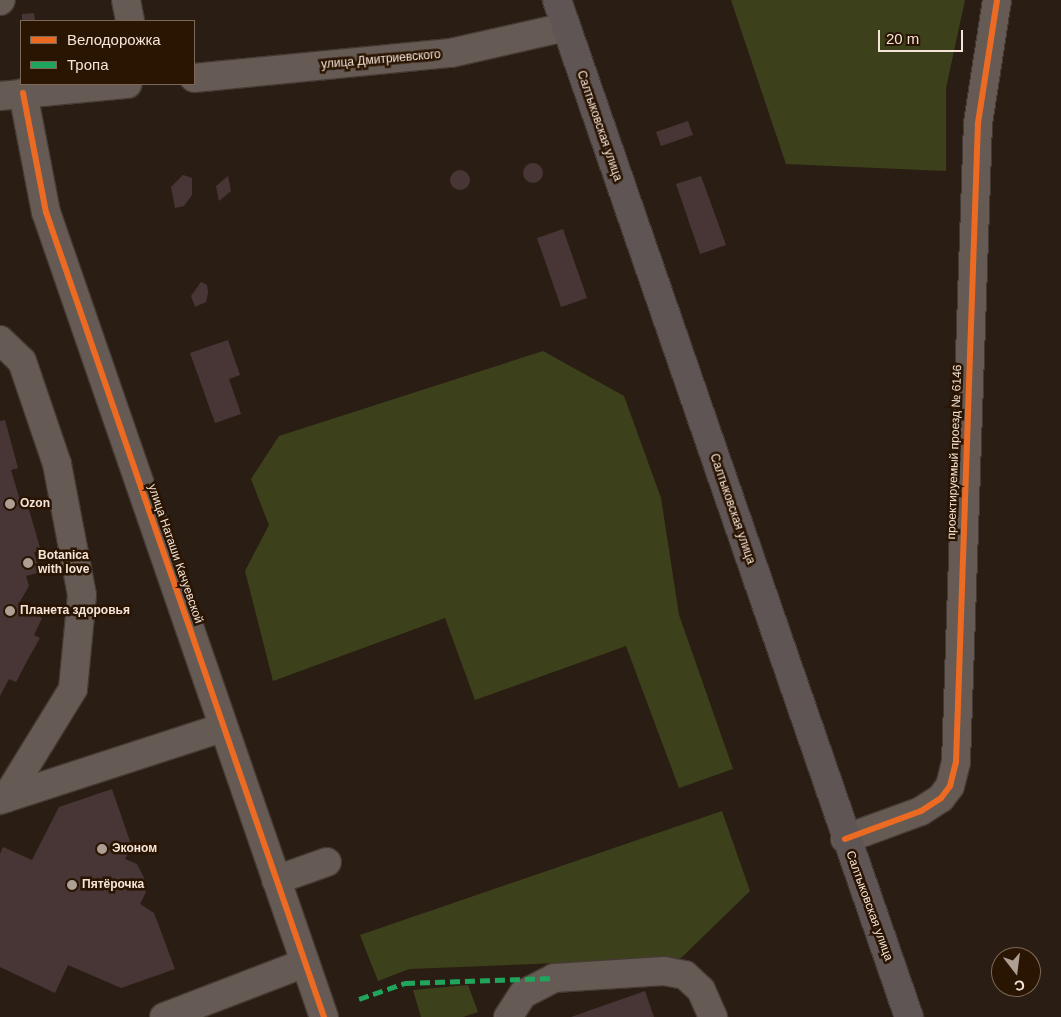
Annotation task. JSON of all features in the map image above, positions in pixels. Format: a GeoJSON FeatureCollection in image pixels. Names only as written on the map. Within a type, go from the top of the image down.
{"type":"FeatureCollection","features":[{"type":"Feature","properties":{"kind":"main road","name":"Салтыковская улица"},"geometry":{"type":"LineString","coordinates":[[557,0],[845,839],[909,1017]]}},
{"type":"Feature","properties":{"kind":"street"},"geometry":{"type":"LineString","coordinates":[[126,0],[130,20]]}},
{"type":"Feature","properties":{"kind":"street","name":"проектируемый проезд № 6146"},"geometry":{"type":"LineString","coordinates":[[845,839],[921,811],[941,798],[950,786],[956,762],[978,123],[997,0]]}},
{"type":"Feature","properties":{"kind":"street","name":"улица Дмитриевского"},"geometry":{"type":"LineString","coordinates":[[195,78],[451,53],[565,27]]}},
{"type":"Feature","properties":{"kind":"street"},"geometry":{"type":"LineString","coordinates":[[12,95],[116,85]]}},
{"type":"Feature","properties":{"kind":"street","name":"улица Наташи Качуевской"},"geometry":{"type":"LineString","coordinates":[[12,95],[46,212],[222,728],[324,1017]]}},
{"type":"Feature","properties":{"kind":"street"},"geometry":{"type":"LineString","coordinates":[[0,340],[22,361],[57,464],[82,595],[73,690],[3,799]]}},
{"type":"Feature","properties":{"kind":"street"},"geometry":{"type":"LineString","coordinates":[[3,799],[222,728]]}},
{"type":"Feature","properties":{"kind":"street"},"geometry":{"type":"LineString","coordinates":[[276,880],[327,862]]}},
{"type":"Feature","properties":{"kind":"street"},"geometry":{"type":"LineString","coordinates":[[164,1017],[305,963]]}},
{"type":"Feature","properties":{"kind":"street"},"geometry":{"type":"LineString","coordinates":[[508,1017],[523,994],[554,978],[664,970],[685,975],[701,990],[714,1017]]}},
{"type":"Feature","properties":{"kind":"green space"},"geometry":{"type":"Polygon","coordinates":[[[731,0],[965,0],[946,88],[946,171],[786,164],[731,0]]]}},
{"type":"Feature","properties":{"kind":"green space"},"geometry":{"type":"Polygon","coordinates":[[[543,351],[624,396],[661,498],[679,615],[733,769],[679,788],[626,646],[475,700],[445,618],[273,681],[245,571],[269,525],[251,479],[279,436],[543,351]]]}},
{"type":"Feature","properties":{"kind":"green space"},"geometry":{"type":"Polygon","coordinates":[[[722,811],[750,891],[681,958],[409,969],[378,981],[360,935],[722,811]]]}},
{"type":"Feature","properties":{"kind":"green space"},"geometry":{"type":"Polygon","coordinates":[[[468,985],[478,1012],[463,1017],[421,1017],[413,990],[468,985]]]}},
{"type":"Feature","properties":{"kind":"building"},"geometry":{"type":"Polygon","coordinates":[[[34,13],[35,20],[22,20],[22,14],[34,13]]]}},
{"type":"Feature","properties":{"kind":"building"},"geometry":{"type":"Polygon","coordinates":[[[688,121],[693,135],[661,146],[656,132],[688,121]]]}},
{"type":"Feature","properties":{"kind":"building"},"geometry":{"type":"Polygon","coordinates":[[[533,163],[540,166],[543,173],[540,180],[533,183],[526,180],[523,173],[526,166],[533,163]]]}},
{"type":"Feature","properties":{"kind":"building"},"geometry":{"type":"Polygon","coordinates":[[[460,170],[467,173],[470,180],[467,187],[460,190],[453,187],[450,180],[453,173],[460,170]]]}},
{"type":"Feature","properties":{"kind":"building"},"geometry":{"type":"Polygon","coordinates":[[[183,175],[192,178],[192,195],[184,206],[175,208],[171,187],[183,175]]]}},
{"type":"Feature","properties":{"kind":"building"},"geometry":{"type":"Polygon","coordinates":[[[228,176],[231,191],[219,201],[216,186],[228,176]]]}},
{"type":"Feature","properties":{"kind":"building"},"geometry":{"type":"Polygon","coordinates":[[[701,176],[726,245],[700,254],[676,184],[701,176]]]}},
{"type":"Feature","properties":{"kind":"building"},"geometry":{"type":"Polygon","coordinates":[[[563,229],[587,298],[561,307],[537,238],[563,229]]]}},
{"type":"Feature","properties":{"kind":"building"},"geometry":{"type":"Polygon","coordinates":[[[201,282],[207,285],[206,302],[195,307],[191,296],[201,282]]]}},
{"type":"Feature","properties":{"kind":"building"},"geometry":{"type":"Polygon","coordinates":[[[228,340],[240,375],[229,379],[241,414],[215,423],[190,353],[228,340]]]}},
{"type":"Feature","properties":{"kind":"building"},"geometry":{"type":"Polygon","coordinates":[[[5,420],[18,468],[11,470],[21,504],[27,503],[41,551],[34,552],[40,572],[26,576],[29,586],[18,605],[42,618],[34,635],[40,638],[16,682],[9,679],[0,696],[0,421],[5,420]]]}},
{"type":"Feature","properties":{"kind":"building","name":"Пятёрочка"},"geometry":{"type":"Polygon","coordinates":[[[112,789],[132,847],[125,859],[137,864],[144,878],[146,892],[140,904],[154,913],[175,969],[121,988],[68,965],[55,993],[0,967],[0,854],[3,847],[32,860],[59,807],[112,789]]]}},
{"type":"Feature","properties":{"kind":"building"},"geometry":{"type":"Polygon","coordinates":[[[645,991],[654,1017],[571,1017],[645,991]]]}},
{"type":"Feature","properties":{"kind":"marked path"},"geometry":{"type":"LineString","coordinates":[[359,999],[405,983],[554,978]]}},
{"type":"Feature","properties":{"kind":"cycle path"},"geometry":{"type":"LineString","coordinates":[[845,839],[921,811],[941,798],[950,786],[956,762],[978,123],[997,0]]}},
{"type":"Feature","properties":{"kind":"cycle path"},"geometry":{"type":"LineString","coordinates":[[23,93],[46,212],[324,1017]]}},
{"type":"Feature","properties":{"kind":"place","name":"Ozon"},"geometry":{"type":"Point","coordinates":[10,504]}},
{"type":"Feature","properties":{"kind":"place","name":"Botanica with love"},"geometry":{"type":"Point","coordinates":[28,563]}},
{"type":"Feature","properties":{"kind":"place","name":"Планета здоровья"},"geometry":{"type":"Point","coordinates":[10,611]}},
{"type":"Feature","properties":{"kind":"place","name":"Эконом"},"geometry":{"type":"Point","coordinates":[102,849]}},
{"type":"Feature","properties":{"kind":"place","name":"Пятёрочка"},"geometry":{"type":"Point","coordinates":[72,885]}}]}
